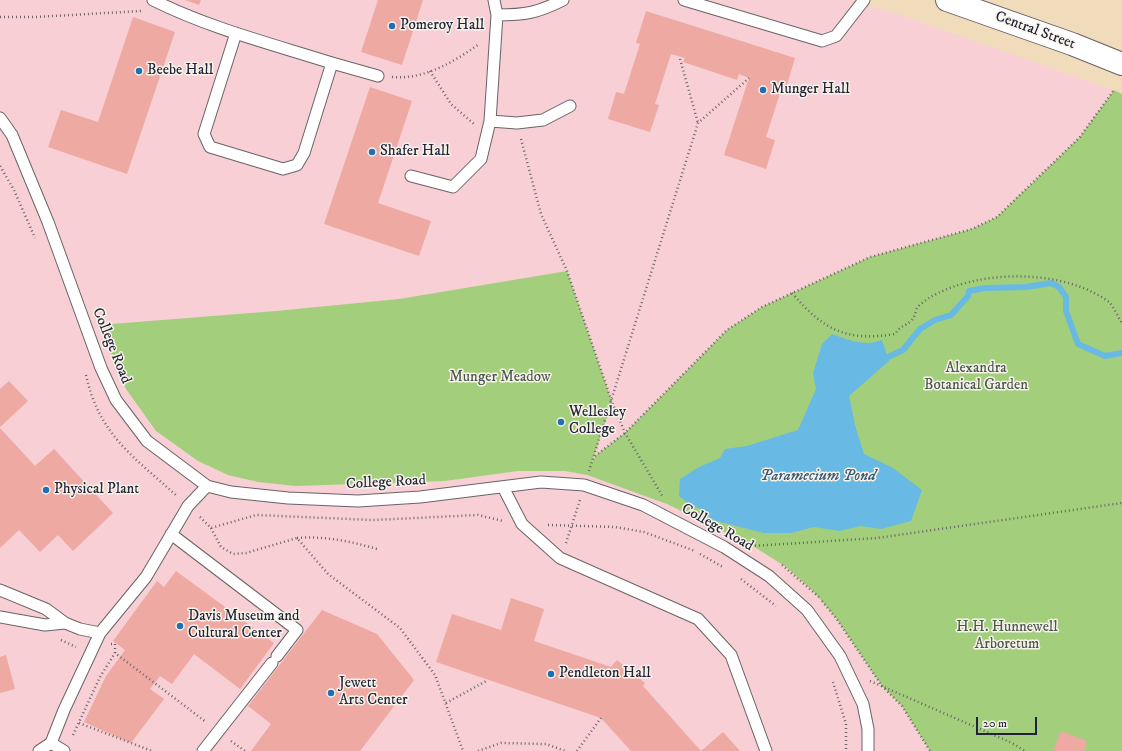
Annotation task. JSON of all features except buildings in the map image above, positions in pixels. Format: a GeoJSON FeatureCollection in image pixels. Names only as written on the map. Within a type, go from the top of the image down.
{"type":"FeatureCollection","features":[{"type":"Feature","properties":{"kind":"main road","name":"Central Street"},"geometry":{"type":"LineString","coordinates":[[947,0],[1072,44],[1122,64]]}},
{"type":"Feature","properties":{"kind":"lane"},"geometry":{"type":"LineString","coordinates":[[153,0],[175,11],[236,33],[378,76]]}},
{"type":"Feature","properties":{"kind":"lane"},"geometry":{"type":"LineString","coordinates":[[411,176],[453,186],[482,159],[490,121],[497,15],[494,0]]}},
{"type":"Feature","properties":{"kind":"lane"},"geometry":{"type":"LineString","coordinates":[[497,15],[515,15],[541,11],[563,0]]}},
{"type":"Feature","properties":{"kind":"lane"},"geometry":{"type":"LineString","coordinates":[[684,0],[822,42],[836,36],[864,0]]}},
{"type":"Feature","properties":{"kind":"lane"},"geometry":{"type":"LineString","coordinates":[[236,33],[204,134],[210,148],[284,169],[297,165],[304,153],[332,63]]}},
{"type":"Feature","properties":{"kind":"lane"},"geometry":{"type":"LineString","coordinates":[[490,121],[517,123],[543,120],[570,106]]}},
{"type":"Feature","properties":{"kind":"lane","name":"College Road"},"geometry":{"type":"LineString","coordinates":[[0,118],[12,135],[48,222],[102,368],[116,400],[146,441],[207,486],[231,492],[288,498],[358,501],[420,497],[541,482],[584,485],[643,505],[724,547],[769,576],[807,610],[840,656],[863,704],[868,729],[868,751]]}},
{"type":"Feature","properties":{"kind":"lane"},"geometry":{"type":"LineString","coordinates":[[39,751],[51,743],[64,710],[100,633],[146,577],[188,506],[207,486]]}},
{"type":"Feature","properties":{"kind":"lane"},"geometry":{"type":"LineString","coordinates":[[503,486],[522,524],[560,558],[698,619],[731,655],[766,751]]}},
{"type":"Feature","properties":{"kind":"lane"},"geometry":{"type":"LineString","coordinates":[[171,534],[297,630],[203,751]]}},
{"type":"Feature","properties":{"kind":"lane"},"geometry":{"type":"LineString","coordinates":[[0,590],[46,609],[65,623],[100,633]]}},
{"type":"Feature","properties":{"kind":"lane"},"geometry":{"type":"LineString","coordinates":[[0,617],[45,625],[65,623]]}},
{"type":"Feature","properties":{"kind":"lane"},"geometry":{"type":"LineString","coordinates":[[51,743],[64,751]]}},
{"type":"Feature","properties":{"kind":"path"},"geometry":{"type":"LineString","coordinates":[[0,17],[36,17],[139,10],[147,12]]}},
{"type":"Feature","properties":{"kind":"path"},"geometry":{"type":"LineString","coordinates":[[378,76],[405,78],[446,65],[496,31]]}},
{"type":"Feature","properties":{"kind":"path"},"geometry":{"type":"LineString","coordinates":[[680,59],[698,123]]}},
{"type":"Feature","properties":{"kind":"path"},"geometry":{"type":"LineString","coordinates":[[430,71],[451,104],[480,129],[488,132]]}},
{"type":"Feature","properties":{"kind":"path"},"geometry":{"type":"LineString","coordinates":[[560,558],[573,524],[584,485],[595,456],[698,123],[749,78]]}},
{"type":"Feature","properties":{"kind":"path"},"geometry":{"type":"LineString","coordinates":[[595,456],[625,433],[727,330],[762,307],[870,258],[972,229],[997,217],[1080,137],[1114,90]]}},
{"type":"Feature","properties":{"kind":"path"},"geometry":{"type":"LineString","coordinates":[[517,123],[541,214],[567,271],[612,402],[625,433],[680,523],[694,551],[725,568]]}},
{"type":"Feature","properties":{"kind":"path"},"geometry":{"type":"LineString","coordinates":[[792,294],[805,308],[827,326],[854,337],[872,338],[895,334],[900,326],[909,323],[913,319],[918,307],[950,287],[984,279],[1039,276],[1074,284],[1110,303],[1122,323]]}},
{"type":"Feature","properties":{"kind":"path"},"geometry":{"type":"LineString","coordinates":[[211,528],[221,547],[233,554],[246,552],[297,538],[319,536],[354,542],[377,549]]}},
{"type":"Feature","properties":{"kind":"path"},"geometry":{"type":"LineString","coordinates":[[297,538],[328,574],[400,628],[435,674],[463,751]]}},
{"type":"Feature","properties":{"kind":"path"},"geometry":{"type":"LineString","coordinates":[[737,575],[750,587],[777,607]]}},
{"type":"Feature","properties":{"kind":"path"},"geometry":{"type":"LineString","coordinates":[[72,737],[100,677],[115,653],[114,644]]}},
{"type":"Feature","properties":{"kind":"path"},"geometry":{"type":"LineString","coordinates":[[115,653],[245,751]]}},
{"type":"Feature","properties":{"kind":"path"},"geometry":{"type":"LineString","coordinates":[[832,678],[846,724],[846,751]]}},
{"type":"Feature","properties":{"kind":"path"},"geometry":{"type":"LineString","coordinates":[[446,703],[488,680]]}},
{"type":"Feature","properties":{"kind":"path"},"geometry":{"type":"LineString","coordinates":[[882,686],[1012,743],[1025,751]]}},
{"type":"Feature","properties":{"kind":"path"},"geometry":{"type":"LineString","coordinates":[[578,751],[601,718]]}},
{"type":"Feature","properties":{"kind":"path"},"geometry":{"type":"LineString","coordinates":[[79,723],[152,751]]}},
{"type":"Feature","properties":{"kind":"path"},"geometry":{"type":"LineString","coordinates":[[478,751],[501,743],[546,744],[565,751]]}},
{"type":"Feature","properties":{"kind":"shaded area","name":"Wellesley College"},"geometry":{"type":"Polygon","coordinates":[[[0,0],[852,0],[898,14],[1114,90],[1122,751],[0,751],[0,0]]]}},
{"type":"Feature","properties":{"kind":"green space"},"geometry":{"type":"Polygon","coordinates":[[[1114,90],[1122,94],[1122,751],[930,751],[902,706],[882,686],[836,618],[813,591],[786,567],[753,546],[667,504],[587,475],[565,471],[518,471],[445,481],[296,486],[258,482],[228,475],[198,461],[156,431],[126,389],[99,325],[276,311],[399,299],[567,271],[612,402],[591,465],[595,456],[625,433],[727,330],[762,307],[870,257],[972,229],[997,217],[1080,137],[1114,90]]]}},
{"type":"Feature","properties":{"kind":"water","name":"Paramecium Pond"},"geometry":{"type":"Polygon","coordinates":[[[832,334],[863,343],[882,340],[889,361],[849,396],[855,425],[864,454],[893,468],[922,490],[911,521],[881,529],[861,526],[839,531],[814,527],[791,533],[764,533],[716,521],[705,515],[699,508],[693,507],[679,496],[680,479],[699,467],[720,458],[725,449],[747,446],[798,430],[816,389],[813,373],[822,344],[832,334]]]}},
{"type":"Feature","properties":{"kind":"waterway"},"geometry":{"type":"LineString","coordinates":[[888,357],[903,350],[920,329],[935,320],[951,315],[968,296],[969,291],[985,288],[1026,287],[1051,283],[1059,287],[1066,297],[1066,311],[1078,344],[1105,356],[1122,353]]}},
{"type":"Feature","properties":{"kind":"place","name":"Pomeroy Hall"},"geometry":{"type":"Point","coordinates":[392,26]}},
{"type":"Feature","properties":{"kind":"place","name":"Beebe Hall"},"geometry":{"type":"Point","coordinates":[139,71]}},
{"type":"Feature","properties":{"kind":"place","name":"Munger Hall"},"geometry":{"type":"Point","coordinates":[763,90]}},
{"type":"Feature","properties":{"kind":"place","name":"Shafer Hall"},"geometry":{"type":"Point","coordinates":[372,152]}},
{"type":"Feature","properties":{"kind":"place","name":"Wellesley College"},"geometry":{"type":"Point","coordinates":[561,422]}},
{"type":"Feature","properties":{"kind":"place","name":"Physical Plant"},"geometry":{"type":"Point","coordinates":[46,490]}},
{"type":"Feature","properties":{"kind":"place","name":"Davis Museum and Cultural Center"},"geometry":{"type":"Point","coordinates":[180,626]}},
{"type":"Feature","properties":{"kind":"place","name":"Pendleton Hall"},"geometry":{"type":"Point","coordinates":[551,674]}},
{"type":"Feature","properties":{"kind":"place","name":"Jewett Arts Center"},"geometry":{"type":"Point","coordinates":[331,693]}},
{"type":"Feature","properties":{"kind":"park label","name":"Munger Meadow"},"geometry":{"type":"Point","coordinates":[500,378]}},
{"type":"Feature","properties":{"kind":"park label","name":"Alexandra Botanical Garden"},"geometry":{"type":"Point","coordinates":[976,378]}},
{"type":"Feature","properties":{"kind":"park label","name":"H.H. Hunnewell Arboretum"},"geometry":{"type":"Point","coordinates":[1007,636]}}]}
